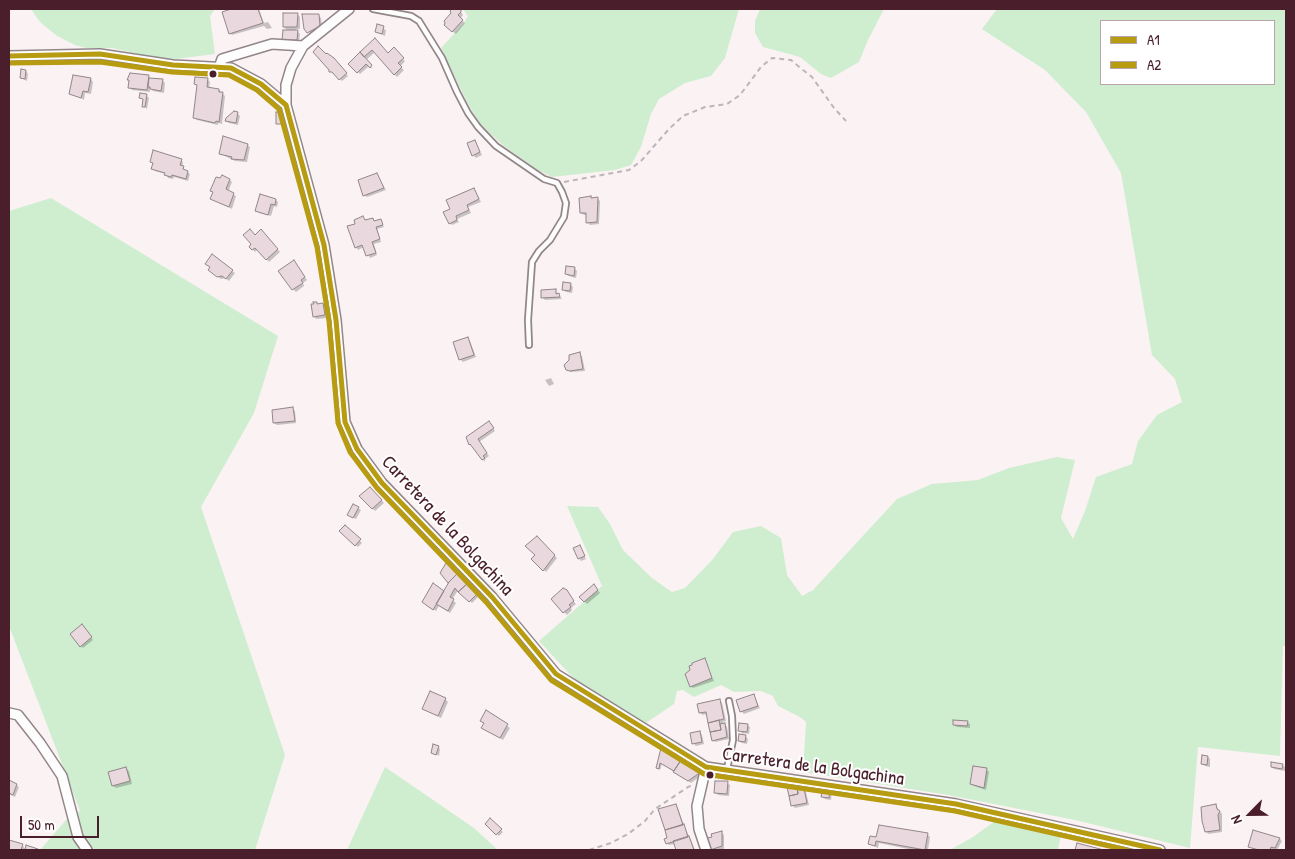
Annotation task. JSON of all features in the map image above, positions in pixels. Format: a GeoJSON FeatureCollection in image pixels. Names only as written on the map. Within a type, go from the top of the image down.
{"type":"FeatureCollection","features":[{"type":"Feature","properties":{"kind":"street"},"geometry":{"type":"LineString","coordinates":[[219,68],[222,59],[272,44],[303,46],[349,9]]}},
{"type":"Feature","properties":{"kind":"street","name":"Carretera de la Bolgachina"},"geometry":{"type":"LineString","coordinates":[[303,46],[288,76],[286,105],[324,245],[336,320],[345,422],[357,449],[382,483],[492,597],[556,674],[706,767],[956,804],[1160,850]]}},
{"type":"Feature","properties":{"kind":"street"},"geometry":{"type":"LineString","coordinates":[[9,56],[100,54],[173,65],[230,68],[261,84],[286,105]]}},
{"type":"Feature","properties":{"kind":"street"},"geometry":{"type":"LineString","coordinates":[[9,713],[18,715],[62,776],[78,837],[87,850]]}},
{"type":"Feature","properties":{"kind":"street"},"geometry":{"type":"LineString","coordinates":[[706,767],[697,806],[699,829],[706,850]]}},
{"type":"Feature","properties":{"kind":"lane"},"geometry":{"type":"LineString","coordinates":[[373,9],[411,16],[419,21],[442,58],[457,92],[478,127],[496,146],[544,179],[557,183],[566,203],[564,217],[550,240],[539,251],[532,262],[528,320],[529,345]]}},
{"type":"Feature","properties":{"kind":"lane"},"geometry":{"type":"LineString","coordinates":[[726,771],[733,740],[729,701]]}},
{"type":"Feature","properties":{"kind":"path"},"geometry":{"type":"LineString","coordinates":[[557,183],[629,170],[683,116],[705,107],[727,104],[740,95],[761,67],[772,58],[791,60],[812,77],[834,108],[846,121]]}},
{"type":"Feature","properties":{"kind":"path"},"geometry":{"type":"LineString","coordinates":[[589,850],[611,843],[628,834],[670,798],[688,787],[702,782]]}},
{"type":"Feature","properties":{"kind":"green space"},"geometry":{"type":"Polygon","coordinates":[[[31,9],[215,9],[210,16],[215,54],[176,59],[147,56],[112,48],[86,48],[57,36],[40,22],[31,9]]]}},
{"type":"Feature","properties":{"kind":"green space"},"geometry":{"type":"Polygon","coordinates":[[[463,9],[739,9],[725,58],[711,76],[685,83],[659,99],[651,114],[641,147],[631,165],[615,170],[552,177],[538,170],[504,146],[480,124],[468,104],[441,48],[468,16],[463,9]]]}},
{"type":"Feature","properties":{"kind":"green space"},"geometry":{"type":"Polygon","coordinates":[[[760,9],[884,9],[859,62],[831,78],[821,74],[800,57],[763,47],[755,33],[755,21],[760,9]]]}},
{"type":"Feature","properties":{"kind":"green space"},"geometry":{"type":"Polygon","coordinates":[[[997,9],[1286,9],[1286,646],[1283,646],[1280,756],[1198,747],[1190,848],[1075,820],[948,795],[803,772],[806,722],[778,706],[773,696],[761,691],[734,692],[721,685],[694,697],[683,690],[677,691],[674,704],[646,723],[576,681],[539,641],[602,586],[567,506],[598,507],[610,524],[623,550],[652,578],[672,592],[685,588],[713,559],[733,532],[761,526],[781,538],[787,575],[802,596],[813,590],[897,499],[932,484],[978,480],[1009,468],[1057,457],[1075,460],[1061,518],[1073,539],[1085,511],[1096,477],[1132,464],[1138,441],[1157,415],[1182,402],[1175,379],[1152,355],[1121,173],[1086,112],[1045,70],[982,29],[997,9]]]}},
{"type":"Feature","properties":{"kind":"green space"},"geometry":{"type":"Polygon","coordinates":[[[51,198],[278,336],[254,413],[201,507],[285,755],[255,850],[40,850],[66,820],[80,811],[9,626],[9,211],[51,198]]]}},
{"type":"Feature","properties":{"kind":"green space"},"geometry":{"type":"Polygon","coordinates":[[[385,767],[474,828],[498,850],[347,850],[385,767]]]}},
{"type":"Feature","properties":{"kind":"green space"},"geometry":{"type":"Polygon","coordinates":[[[995,821],[1061,835],[1058,850],[950,850],[973,837],[995,821]]]}},
{"type":"Feature","properties":{"kind":"building"},"geometry":{"type":"Polygon","coordinates":[[[231,9],[258,9],[263,23],[229,34],[222,12],[231,9]]]}},
{"type":"Feature","properties":{"kind":"building"},"geometry":{"type":"Polygon","coordinates":[[[452,9],[461,9],[458,15],[463,20],[452,32],[444,25],[444,21],[452,9]]]}},
{"type":"Feature","properties":{"kind":"building"},"geometry":{"type":"Polygon","coordinates":[[[283,13],[298,13],[297,27],[283,27],[283,13]]]}},
{"type":"Feature","properties":{"kind":"building"},"geometry":{"type":"Polygon","coordinates":[[[302,14],[319,14],[320,26],[307,33],[304,29],[302,14]]]}},
{"type":"Feature","properties":{"kind":"building"},"geometry":{"type":"Polygon","coordinates":[[[377,24],[384,26],[382,34],[375,32],[377,24]]]}},
{"type":"Feature","properties":{"kind":"building"},"geometry":{"type":"Polygon","coordinates":[[[283,30],[298,30],[297,40],[282,40],[283,30]]]}},
{"type":"Feature","properties":{"kind":"building"},"geometry":{"type":"Polygon","coordinates":[[[375,38],[388,53],[394,47],[404,58],[398,63],[402,67],[394,75],[372,50],[364,57],[360,52],[375,38]]]}},
{"type":"Feature","properties":{"kind":"building"},"geometry":{"type":"Polygon","coordinates":[[[318,46],[326,54],[334,58],[347,73],[339,80],[332,72],[329,72],[313,52],[318,46]]]}},
{"type":"Feature","properties":{"kind":"building"},"geometry":{"type":"Polygon","coordinates":[[[360,52],[372,65],[370,68],[366,64],[357,73],[348,64],[360,52]]]}},
{"type":"Feature","properties":{"kind":"building"},"geometry":{"type":"Polygon","coordinates":[[[21,69],[26,70],[25,79],[20,78],[21,69]]]}},
{"type":"Feature","properties":{"kind":"building"},"geometry":{"type":"Polygon","coordinates":[[[130,73],[149,75],[147,90],[128,88],[129,80],[127,80],[130,73]]]}},
{"type":"Feature","properties":{"kind":"building"},"geometry":{"type":"Polygon","coordinates":[[[73,75],[91,78],[88,92],[83,91],[81,98],[69,94],[73,75]]]}},
{"type":"Feature","properties":{"kind":"building"},"geometry":{"type":"Polygon","coordinates":[[[195,77],[208,78],[207,87],[219,89],[219,92],[223,92],[219,122],[216,121],[215,123],[193,118],[197,85],[194,84],[195,77]]]}},
{"type":"Feature","properties":{"kind":"building"},"geometry":{"type":"Polygon","coordinates":[[[149,78],[163,79],[161,91],[148,87],[149,78]]]}},
{"type":"Feature","properties":{"kind":"building"},"geometry":{"type":"Polygon","coordinates":[[[140,93],[147,94],[145,107],[142,107],[143,99],[139,98],[140,93]]]}},
{"type":"Feature","properties":{"kind":"building"},"geometry":{"type":"Polygon","coordinates":[[[234,111],[238,112],[236,123],[225,121],[226,118],[234,111]]]}},
{"type":"Feature","properties":{"kind":"building"},"geometry":{"type":"Polygon","coordinates":[[[276,112],[279,112],[283,124],[276,124],[276,112]]]}},
{"type":"Feature","properties":{"kind":"building"},"geometry":{"type":"Polygon","coordinates":[[[223,136],[248,144],[244,160],[231,159],[232,157],[219,154],[223,136]]]}},
{"type":"Feature","properties":{"kind":"building"},"geometry":{"type":"Polygon","coordinates":[[[475,140],[480,152],[472,156],[467,143],[475,140]]]}},
{"type":"Feature","properties":{"kind":"building"},"geometry":{"type":"Polygon","coordinates":[[[153,150],[182,159],[180,165],[184,166],[183,169],[188,171],[186,179],[164,175],[165,173],[151,169],[153,163],[150,162],[153,150]]]}},
{"type":"Feature","properties":{"kind":"building"},"geometry":{"type":"Polygon","coordinates":[[[377,173],[384,188],[363,196],[358,180],[377,173]]]}},
{"type":"Feature","properties":{"kind":"building"},"geometry":{"type":"Polygon","coordinates":[[[222,175],[230,179],[226,189],[234,193],[229,207],[210,199],[213,192],[210,191],[216,177],[220,178],[222,175]]]}},
{"type":"Feature","properties":{"kind":"building"},"geometry":{"type":"Polygon","coordinates":[[[474,188],[479,199],[467,205],[469,210],[456,216],[457,220],[449,224],[443,212],[450,209],[446,200],[474,188]]]}},
{"type":"Feature","properties":{"kind":"building"},"geometry":{"type":"Polygon","coordinates":[[[260,194],[276,199],[275,205],[271,204],[268,215],[255,211],[260,194]]]}},
{"type":"Feature","properties":{"kind":"building"},"geometry":{"type":"Polygon","coordinates":[[[591,196],[591,198],[598,197],[597,222],[586,223],[586,213],[580,213],[579,198],[591,196]]]}},
{"type":"Feature","properties":{"kind":"building"},"geometry":{"type":"Polygon","coordinates":[[[363,216],[365,220],[373,218],[374,221],[381,219],[383,225],[376,227],[380,239],[372,242],[376,253],[366,256],[362,245],[355,248],[347,226],[355,224],[354,220],[363,216]]]}},
{"type":"Feature","properties":{"kind":"building"},"geometry":{"type":"Polygon","coordinates":[[[250,229],[255,235],[261,229],[278,249],[266,260],[255,248],[252,250],[249,247],[251,244],[243,235],[250,229]]]}},
{"type":"Feature","properties":{"kind":"building"},"geometry":{"type":"Polygon","coordinates":[[[212,254],[233,270],[226,279],[222,276],[217,277],[208,270],[210,267],[205,264],[212,254]]]}},
{"type":"Feature","properties":{"kind":"building"},"geometry":{"type":"Polygon","coordinates":[[[294,260],[305,277],[301,280],[303,283],[292,290],[278,271],[294,260]]]}},
{"type":"Feature","properties":{"kind":"building"},"geometry":{"type":"Polygon","coordinates":[[[566,266],[575,267],[574,276],[565,274],[566,266]]]}},
{"type":"Feature","properties":{"kind":"building"},"geometry":{"type":"Polygon","coordinates":[[[563,282],[571,283],[570,291],[562,290],[563,282]]]}},
{"type":"Feature","properties":{"kind":"building"},"geometry":{"type":"Polygon","coordinates":[[[556,289],[556,294],[559,293],[560,297],[541,298],[541,290],[556,289]]]}},
{"type":"Feature","properties":{"kind":"building"},"geometry":{"type":"Polygon","coordinates":[[[313,302],[317,302],[317,304],[323,303],[325,315],[313,317],[311,304],[314,304],[313,302]]]}},
{"type":"Feature","properties":{"kind":"building"},"geometry":{"type":"Polygon","coordinates":[[[468,337],[474,355],[459,360],[453,342],[468,337]]]}},
{"type":"Feature","properties":{"kind":"building"},"geometry":{"type":"Polygon","coordinates":[[[580,352],[583,369],[566,370],[564,365],[569,360],[569,355],[580,352]]]}},
{"type":"Feature","properties":{"kind":"building"},"geometry":{"type":"Polygon","coordinates":[[[293,407],[295,421],[273,423],[272,410],[293,407]]]}},
{"type":"Feature","properties":{"kind":"building"},"geometry":{"type":"Polygon","coordinates":[[[489,421],[494,428],[478,439],[487,453],[483,456],[485,458],[482,460],[469,445],[466,437],[489,421]]]}},
{"type":"Feature","properties":{"kind":"building"},"geometry":{"type":"Polygon","coordinates":[[[370,487],[382,500],[372,509],[359,496],[370,487]]]}},
{"type":"Feature","properties":{"kind":"building"},"geometry":{"type":"Polygon","coordinates":[[[353,504],[359,507],[353,518],[347,515],[353,504]]]}},
{"type":"Feature","properties":{"kind":"building"},"geometry":{"type":"Polygon","coordinates":[[[345,525],[361,539],[355,546],[339,531],[345,525]]]}},
{"type":"Feature","properties":{"kind":"building"},"geometry":{"type":"Polygon","coordinates":[[[537,536],[555,555],[543,571],[531,559],[535,555],[525,546],[537,536]]]}},
{"type":"Feature","properties":{"kind":"building"},"geometry":{"type":"Polygon","coordinates":[[[580,545],[585,556],[578,559],[573,548],[580,545]]]}},
{"type":"Feature","properties":{"kind":"building"},"geometry":{"type":"Polygon","coordinates":[[[446,563],[457,574],[448,583],[440,573],[446,563]]]}},
{"type":"Feature","properties":{"kind":"building"},"geometry":{"type":"Polygon","coordinates":[[[457,574],[467,584],[458,592],[455,588],[450,597],[454,599],[448,611],[436,604],[449,582],[457,574]]]}},
{"type":"Feature","properties":{"kind":"building"},"geometry":{"type":"Polygon","coordinates":[[[433,583],[444,591],[433,610],[422,602],[433,583]]]}},
{"type":"Feature","properties":{"kind":"building"},"geometry":{"type":"Polygon","coordinates":[[[467,584],[477,594],[469,602],[458,592],[467,584]]]}},
{"type":"Feature","properties":{"kind":"building"},"geometry":{"type":"Polygon","coordinates":[[[594,584],[598,590],[584,602],[579,597],[594,584]]]}},
{"type":"Feature","properties":{"kind":"building"},"geometry":{"type":"Polygon","coordinates":[[[563,588],[567,590],[574,601],[569,605],[571,607],[563,613],[551,599],[563,588]]]}},
{"type":"Feature","properties":{"kind":"building"},"geometry":{"type":"Polygon","coordinates":[[[82,624],[92,637],[80,647],[70,634],[82,624]]]}},
{"type":"Feature","properties":{"kind":"building"},"geometry":{"type":"Polygon","coordinates":[[[705,658],[712,678],[690,687],[685,674],[690,670],[689,666],[705,658]]]}},
{"type":"Feature","properties":{"kind":"building"},"geometry":{"type":"Polygon","coordinates":[[[430,691],[446,698],[438,716],[422,709],[430,691]]]}},
{"type":"Feature","properties":{"kind":"building"},"geometry":{"type":"Polygon","coordinates":[[[754,694],[758,706],[740,712],[736,700],[754,694]]]}},
{"type":"Feature","properties":{"kind":"building"},"geometry":{"type":"Polygon","coordinates":[[[720,699],[724,719],[708,723],[706,712],[699,713],[697,704],[720,699]]]}},
{"type":"Feature","properties":{"kind":"building"},"geometry":{"type":"Polygon","coordinates":[[[486,710],[508,724],[500,738],[481,728],[484,723],[480,721],[486,710]]]}},
{"type":"Feature","properties":{"kind":"building"},"geometry":{"type":"Polygon","coordinates":[[[719,720],[721,730],[710,732],[708,723],[719,720]]]}},
{"type":"Feature","properties":{"kind":"building"},"geometry":{"type":"Polygon","coordinates":[[[953,720],[968,721],[967,726],[953,725],[953,720]]]}},
{"type":"Feature","properties":{"kind":"building"},"geometry":{"type":"Polygon","coordinates":[[[725,723],[727,737],[712,741],[710,732],[721,730],[720,724],[725,723]]]}},
{"type":"Feature","properties":{"kind":"building"},"geometry":{"type":"Polygon","coordinates":[[[739,723],[748,724],[747,732],[738,731],[739,723]]]}},
{"type":"Feature","properties":{"kind":"building"},"geometry":{"type":"Polygon","coordinates":[[[700,731],[702,742],[692,744],[690,733],[700,731]]]}},
{"type":"Feature","properties":{"kind":"building"},"geometry":{"type":"Polygon","coordinates":[[[739,734],[746,735],[745,742],[738,741],[739,734]]]}},
{"type":"Feature","properties":{"kind":"building"},"geometry":{"type":"Polygon","coordinates":[[[433,744],[439,746],[436,755],[431,753],[433,744]]]}},
{"type":"Feature","properties":{"kind":"building"},"geometry":{"type":"Polygon","coordinates":[[[661,748],[681,760],[674,771],[660,763],[659,769],[656,768],[661,748]]]}},
{"type":"Feature","properties":{"kind":"building"},"geometry":{"type":"Polygon","coordinates":[[[1202,755],[1208,756],[1207,765],[1201,764],[1202,755]]]}},
{"type":"Feature","properties":{"kind":"building"},"geometry":{"type":"Polygon","coordinates":[[[681,760],[701,772],[688,781],[673,772],[681,760]]]}},
{"type":"Feature","properties":{"kind":"building"},"geometry":{"type":"Polygon","coordinates":[[[1271,762],[1283,764],[1282,769],[1271,767],[1271,762]]]}},
{"type":"Feature","properties":{"kind":"building"},"geometry":{"type":"Polygon","coordinates":[[[973,766],[987,768],[984,788],[970,784],[973,766]]]}},
{"type":"Feature","properties":{"kind":"building"},"geometry":{"type":"Polygon","coordinates":[[[126,767],[130,781],[112,786],[108,772],[126,767]]]}},
{"type":"Feature","properties":{"kind":"building"},"geometry":{"type":"Polygon","coordinates":[[[9,780],[17,784],[13,795],[9,793],[9,780]]]}},
{"type":"Feature","properties":{"kind":"building"},"geometry":{"type":"Polygon","coordinates":[[[715,781],[728,781],[727,794],[714,793],[715,781]]]}},
{"type":"Feature","properties":{"kind":"building"},"geometry":{"type":"Polygon","coordinates":[[[803,784],[807,803],[791,806],[789,796],[798,794],[797,785],[803,784]]]}},
{"type":"Feature","properties":{"kind":"building"},"geometry":{"type":"Polygon","coordinates":[[[797,785],[798,794],[789,796],[787,787],[797,785]]]}},
{"type":"Feature","properties":{"kind":"building"},"geometry":{"type":"Polygon","coordinates":[[[823,787],[830,789],[829,798],[821,797],[823,787]]]}},
{"type":"Feature","properties":{"kind":"building"},"geometry":{"type":"Polygon","coordinates":[[[676,804],[683,825],[665,830],[658,809],[676,804]]]}},
{"type":"Feature","properties":{"kind":"building"},"geometry":{"type":"Polygon","coordinates":[[[1216,804],[1217,809],[1220,811],[1218,815],[1220,830],[1205,832],[1201,807],[1216,804]]]}},
{"type":"Feature","properties":{"kind":"building"},"geometry":{"type":"Polygon","coordinates":[[[490,818],[502,829],[496,835],[485,824],[490,818]]]}},
{"type":"Feature","properties":{"kind":"building"},"geometry":{"type":"Polygon","coordinates":[[[684,824],[688,837],[666,844],[664,839],[667,838],[665,830],[684,824]]]}},
{"type":"Feature","properties":{"kind":"building"},"geometry":{"type":"Polygon","coordinates":[[[879,825],[928,833],[925,850],[876,841],[875,846],[868,844],[870,836],[876,837],[879,825]]]}},
{"type":"Feature","properties":{"kind":"building"},"geometry":{"type":"Polygon","coordinates":[[[1253,830],[1280,838],[1275,848],[1259,850],[1248,847],[1253,830]]]}},
{"type":"Feature","properties":{"kind":"building"},"geometry":{"type":"Polygon","coordinates":[[[722,831],[722,846],[710,850],[707,838],[712,837],[711,834],[722,831]]]}},
{"type":"Feature","properties":{"kind":"building"},"geometry":{"type":"Polygon","coordinates":[[[689,836],[694,850],[676,850],[673,841],[689,836]]]}},
{"type":"Feature","properties":{"kind":"building"},"geometry":{"type":"Polygon","coordinates":[[[9,840],[23,844],[21,850],[9,850],[9,840]]]}},
{"type":"Feature","properties":{"kind":"building"},"geometry":{"type":"Polygon","coordinates":[[[1077,843],[1104,850],[1075,850],[1077,843]]]}},
{"type":"Feature","properties":{"kind":"building"},"geometry":{"type":"Polygon","coordinates":[[[26,845],[38,849],[25,850],[26,845]]]}},
{"type":"Feature","properties":{"kind":"transit line","name":"A1"},"geometry":{"type":"LineString","coordinates":[[9,56],[100,54],[173,65],[231,68],[261,84],[286,105],[324,245],[336,320],[345,422],[357,449],[382,483],[492,597],[556,674],[706,767],[956,804],[1160,850]]}},
{"type":"Feature","properties":{"kind":"transit line","name":"A2"},"geometry":{"type":"LineString","coordinates":[[9,63],[100,62],[172,72],[229,75],[257,90],[279,109],[317,247],[329,321],[338,423],[350,452],[377,488],[486,602],[551,680],[704,774],[955,811],[1127,850]]}}]}
